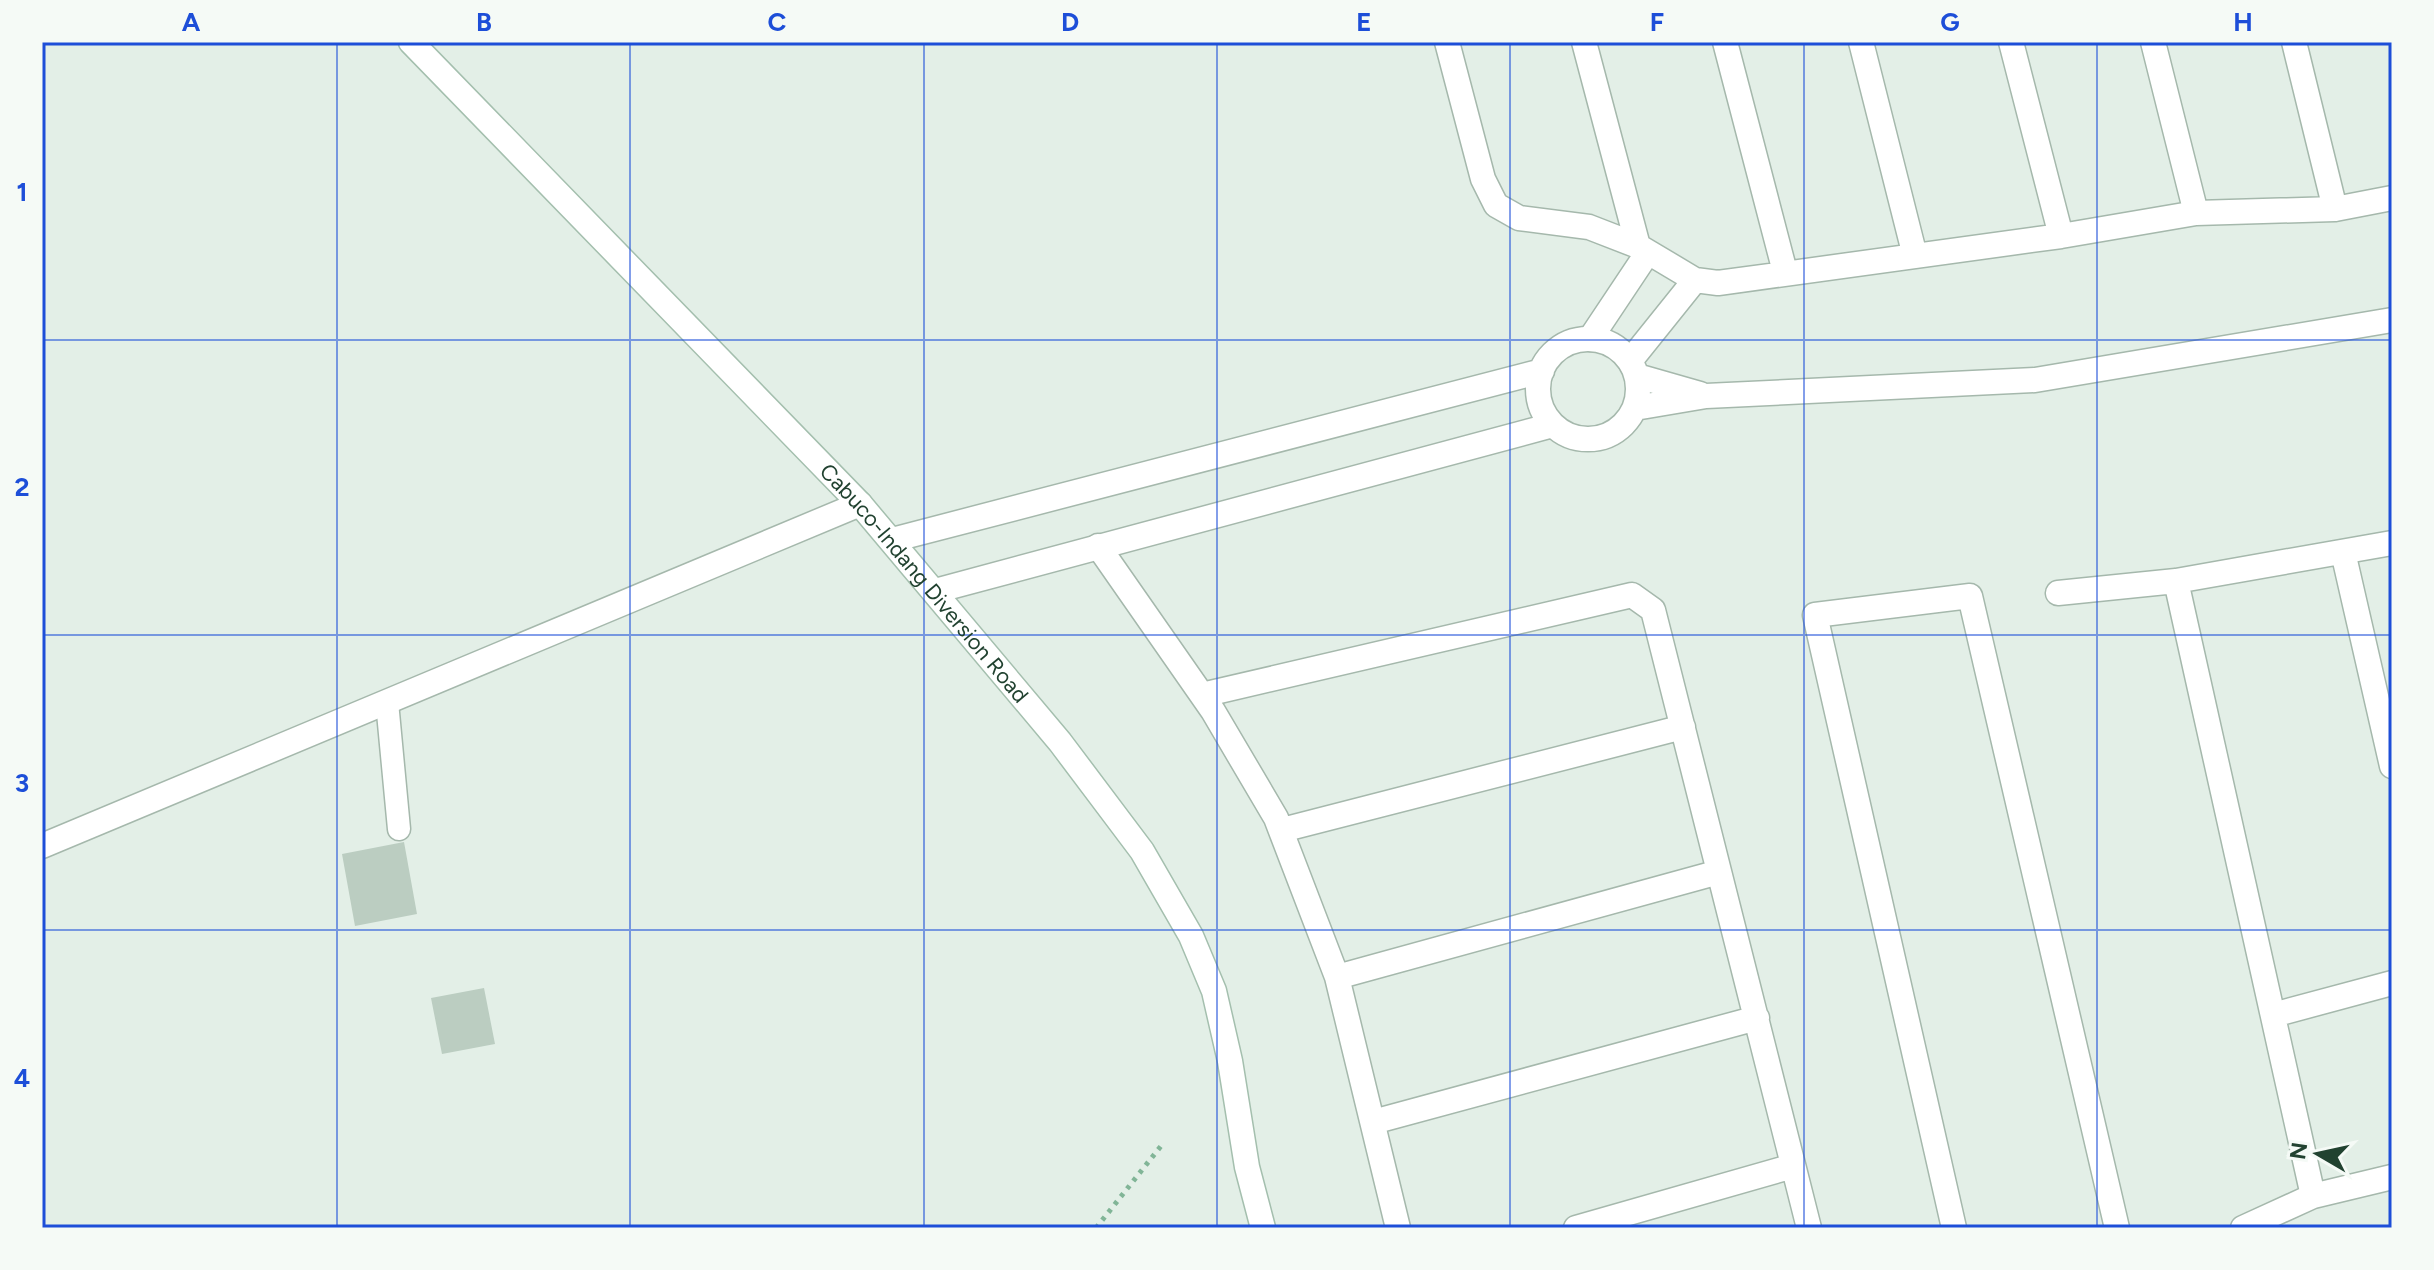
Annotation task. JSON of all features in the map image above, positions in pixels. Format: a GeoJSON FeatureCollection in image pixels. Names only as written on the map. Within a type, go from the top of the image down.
{"type":"FeatureCollection","features":[{"type":"Feature","properties":{"kind":"street","name":"Cabuco-Indang Diversion Road"},"geometry":{"type":"LineString","coordinates":[[411,42],[860,504],[1101,795],[1142,851],[1191,936],[1214,991],[1224,1030],[1247,1167],[1263,1228]]}},
{"type":"Feature","properties":{"kind":"street"},"geometry":{"type":"LineString","coordinates":[[1447,42],[1483,179],[1496,205],[1519,218],[1589,227],[1643,249],[1695,280],[1718,283],[2061,236],[2196,213],[2335,209],[2392,198]]}},
{"type":"Feature","properties":{"kind":"street"},"geometry":{"type":"LineString","coordinates":[[1584,42],[1643,249],[1590,339]]}},
{"type":"Feature","properties":{"kind":"street"},"geometry":{"type":"LineString","coordinates":[[1725,42],[1785,272]]}},
{"type":"Feature","properties":{"kind":"street"},"geometry":{"type":"LineString","coordinates":[[1861,42],[1915,256]]}},
{"type":"Feature","properties":{"kind":"street"},"geometry":{"type":"LineString","coordinates":[[2011,42],[2061,236]]}},
{"type":"Feature","properties":{"kind":"street"},"geometry":{"type":"LineString","coordinates":[[2153,42],[2196,213]]}},
{"type":"Feature","properties":{"kind":"street"},"geometry":{"type":"LineString","coordinates":[[2294,42],[2335,209]]}},
{"type":"Feature","properties":{"kind":"street"},"geometry":{"type":"LineString","coordinates":[[1633,369],[1695,280]]}},
{"type":"Feature","properties":{"kind":"street"},"geometry":{"type":"LineString","coordinates":[[1635,408],[1706,396],[2035,380],[2392,320]]}},
{"type":"Feature","properties":{"kind":"street"},"geometry":{"type":"LineString","coordinates":[[1590,339],[1606,342],[1620,350],[1633,369],[1638,392],[1635,408],[1614,433],[1582,439],[1566,435],[1553,425],[1540,400],[1542,371],[1549,358],[1561,347],[1575,341],[1590,339]]}},
{"type":"Feature","properties":{"kind":"street"},"geometry":{"type":"LineString","coordinates":[[1633,369],[1706,396]]}},
{"type":"Feature","properties":{"kind":"street"},"geometry":{"type":"LineString","coordinates":[[892,540],[1542,371]]}},
{"type":"Feature","properties":{"kind":"street"},"geometry":{"type":"LineString","coordinates":[[935,591],[1553,425]]}},
{"type":"Feature","properties":{"kind":"street"},"geometry":{"type":"LineString","coordinates":[[42,846],[860,504]]}},
{"type":"Feature","properties":{"kind":"street"},"geometry":{"type":"LineString","coordinates":[[2058,593],[2176,581],[2392,543]]}},
{"type":"Feature","properties":{"kind":"street"},"geometry":{"type":"LineString","coordinates":[[1098,546],[1202,695],[1282,830],[1337,977],[1398,1228]]}},
{"type":"Feature","properties":{"kind":"street"},"geometry":{"type":"LineString","coordinates":[[2343,552],[2392,766]]}},
{"type":"Feature","properties":{"kind":"street"},"geometry":{"type":"LineString","coordinates":[[2176,581],[2313,1196]]}},
{"type":"Feature","properties":{"kind":"street"},"geometry":{"type":"LineString","coordinates":[[1202,695],[1632,595],[1653,610],[1809,1228]]}},
{"type":"Feature","properties":{"kind":"street"},"geometry":{"type":"LineString","coordinates":[[1954,1228],[1815,615],[1970,596],[2117,1228]]}},
{"type":"Feature","properties":{"kind":"street"},"geometry":{"type":"LineString","coordinates":[[1282,830],[1683,727]]}},
{"type":"Feature","properties":{"kind":"street"},"geometry":{"type":"LineString","coordinates":[[1337,977],[1719,872]]}},
{"type":"Feature","properties":{"kind":"street"},"geometry":{"type":"LineString","coordinates":[[2273,1015],[2392,983]]}},
{"type":"Feature","properties":{"kind":"street"},"geometry":{"type":"LineString","coordinates":[[1373,1122],[1757,1018]]}},
{"type":"Feature","properties":{"kind":"street"},"geometry":{"type":"LineString","coordinates":[[1576,1228],[1793,1166]]}},
{"type":"Feature","properties":{"kind":"street"},"geometry":{"type":"LineString","coordinates":[[2243,1228],[2313,1196],[2392,1177]]}},
{"type":"Feature","properties":{"kind":"lane"},"geometry":{"type":"LineString","coordinates":[[387,702],[399,829]]}},
{"type":"Feature","properties":{"kind":"path"},"geometry":{"type":"LineString","coordinates":[[1096,1228],[1161,1146]]}},
{"type":"Feature","properties":{"kind":"building"},"geometry":{"type":"Polygon","coordinates":[[[404,842],[417,914],[355,926],[342,854],[404,842]]]}},
{"type":"Feature","properties":{"kind":"building"},"geometry":{"type":"Polygon","coordinates":[[[484,988],[495,1044],[442,1054],[431,998],[484,988]]]}}]}
